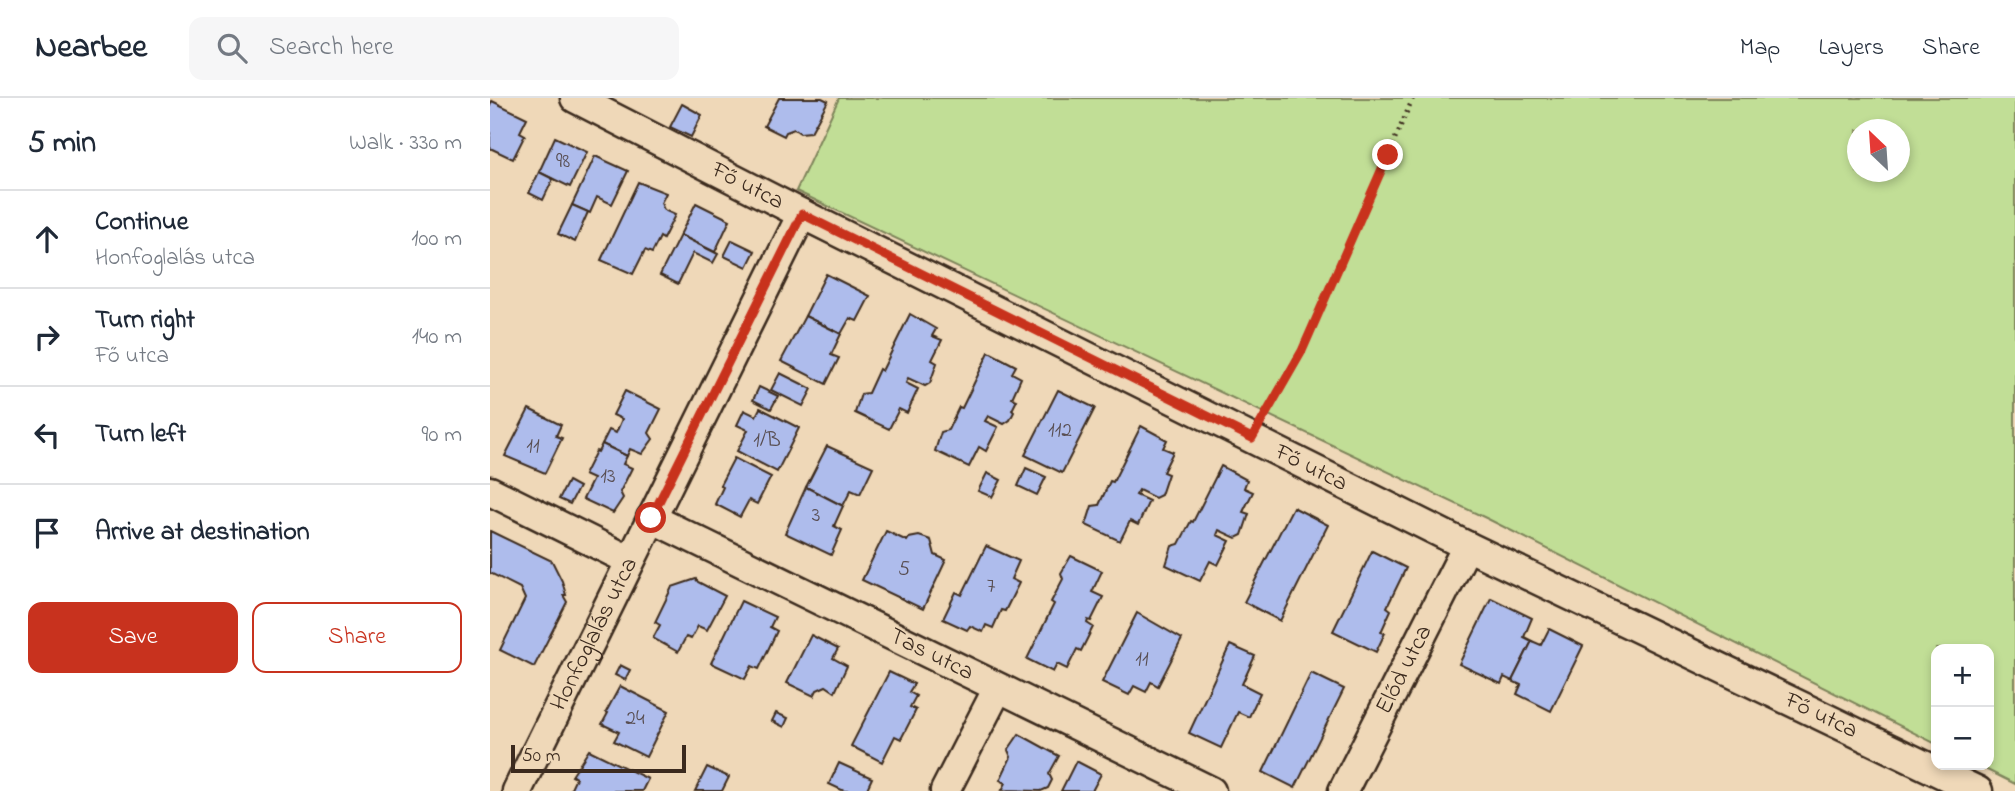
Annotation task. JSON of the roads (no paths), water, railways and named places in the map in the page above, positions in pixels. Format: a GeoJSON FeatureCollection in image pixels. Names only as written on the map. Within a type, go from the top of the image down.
{"type":"FeatureCollection","features":[{"type":"Feature","properties":{"kind":"street","name":"Fő utca"},"geometry":{"type":"LineString","coordinates":[[575,98],[1467,546],[1978,791]]}},
{"type":"Feature","properties":{"kind":"street","name":"Honfoglalás utca"},"geometry":{"type":"LineString","coordinates":[[517,791],[802,214]]}},
{"type":"Feature","properties":{"kind":"street"},"geometry":{"type":"LineString","coordinates":[[490,491],[629,560]]}},
{"type":"Feature","properties":{"kind":"street","name":"Tas utca"},"geometry":{"type":"LineString","coordinates":[[651,518],[1211,791]]}},
{"type":"Feature","properties":{"kind":"street","name":"Előd utca"},"geometry":{"type":"LineString","coordinates":[[1343,791],[1467,546]]}},
{"type":"Feature","properties":{"kind":"street"},"geometry":{"type":"LineString","coordinates":[[945,791],[998,688]]}}]}
